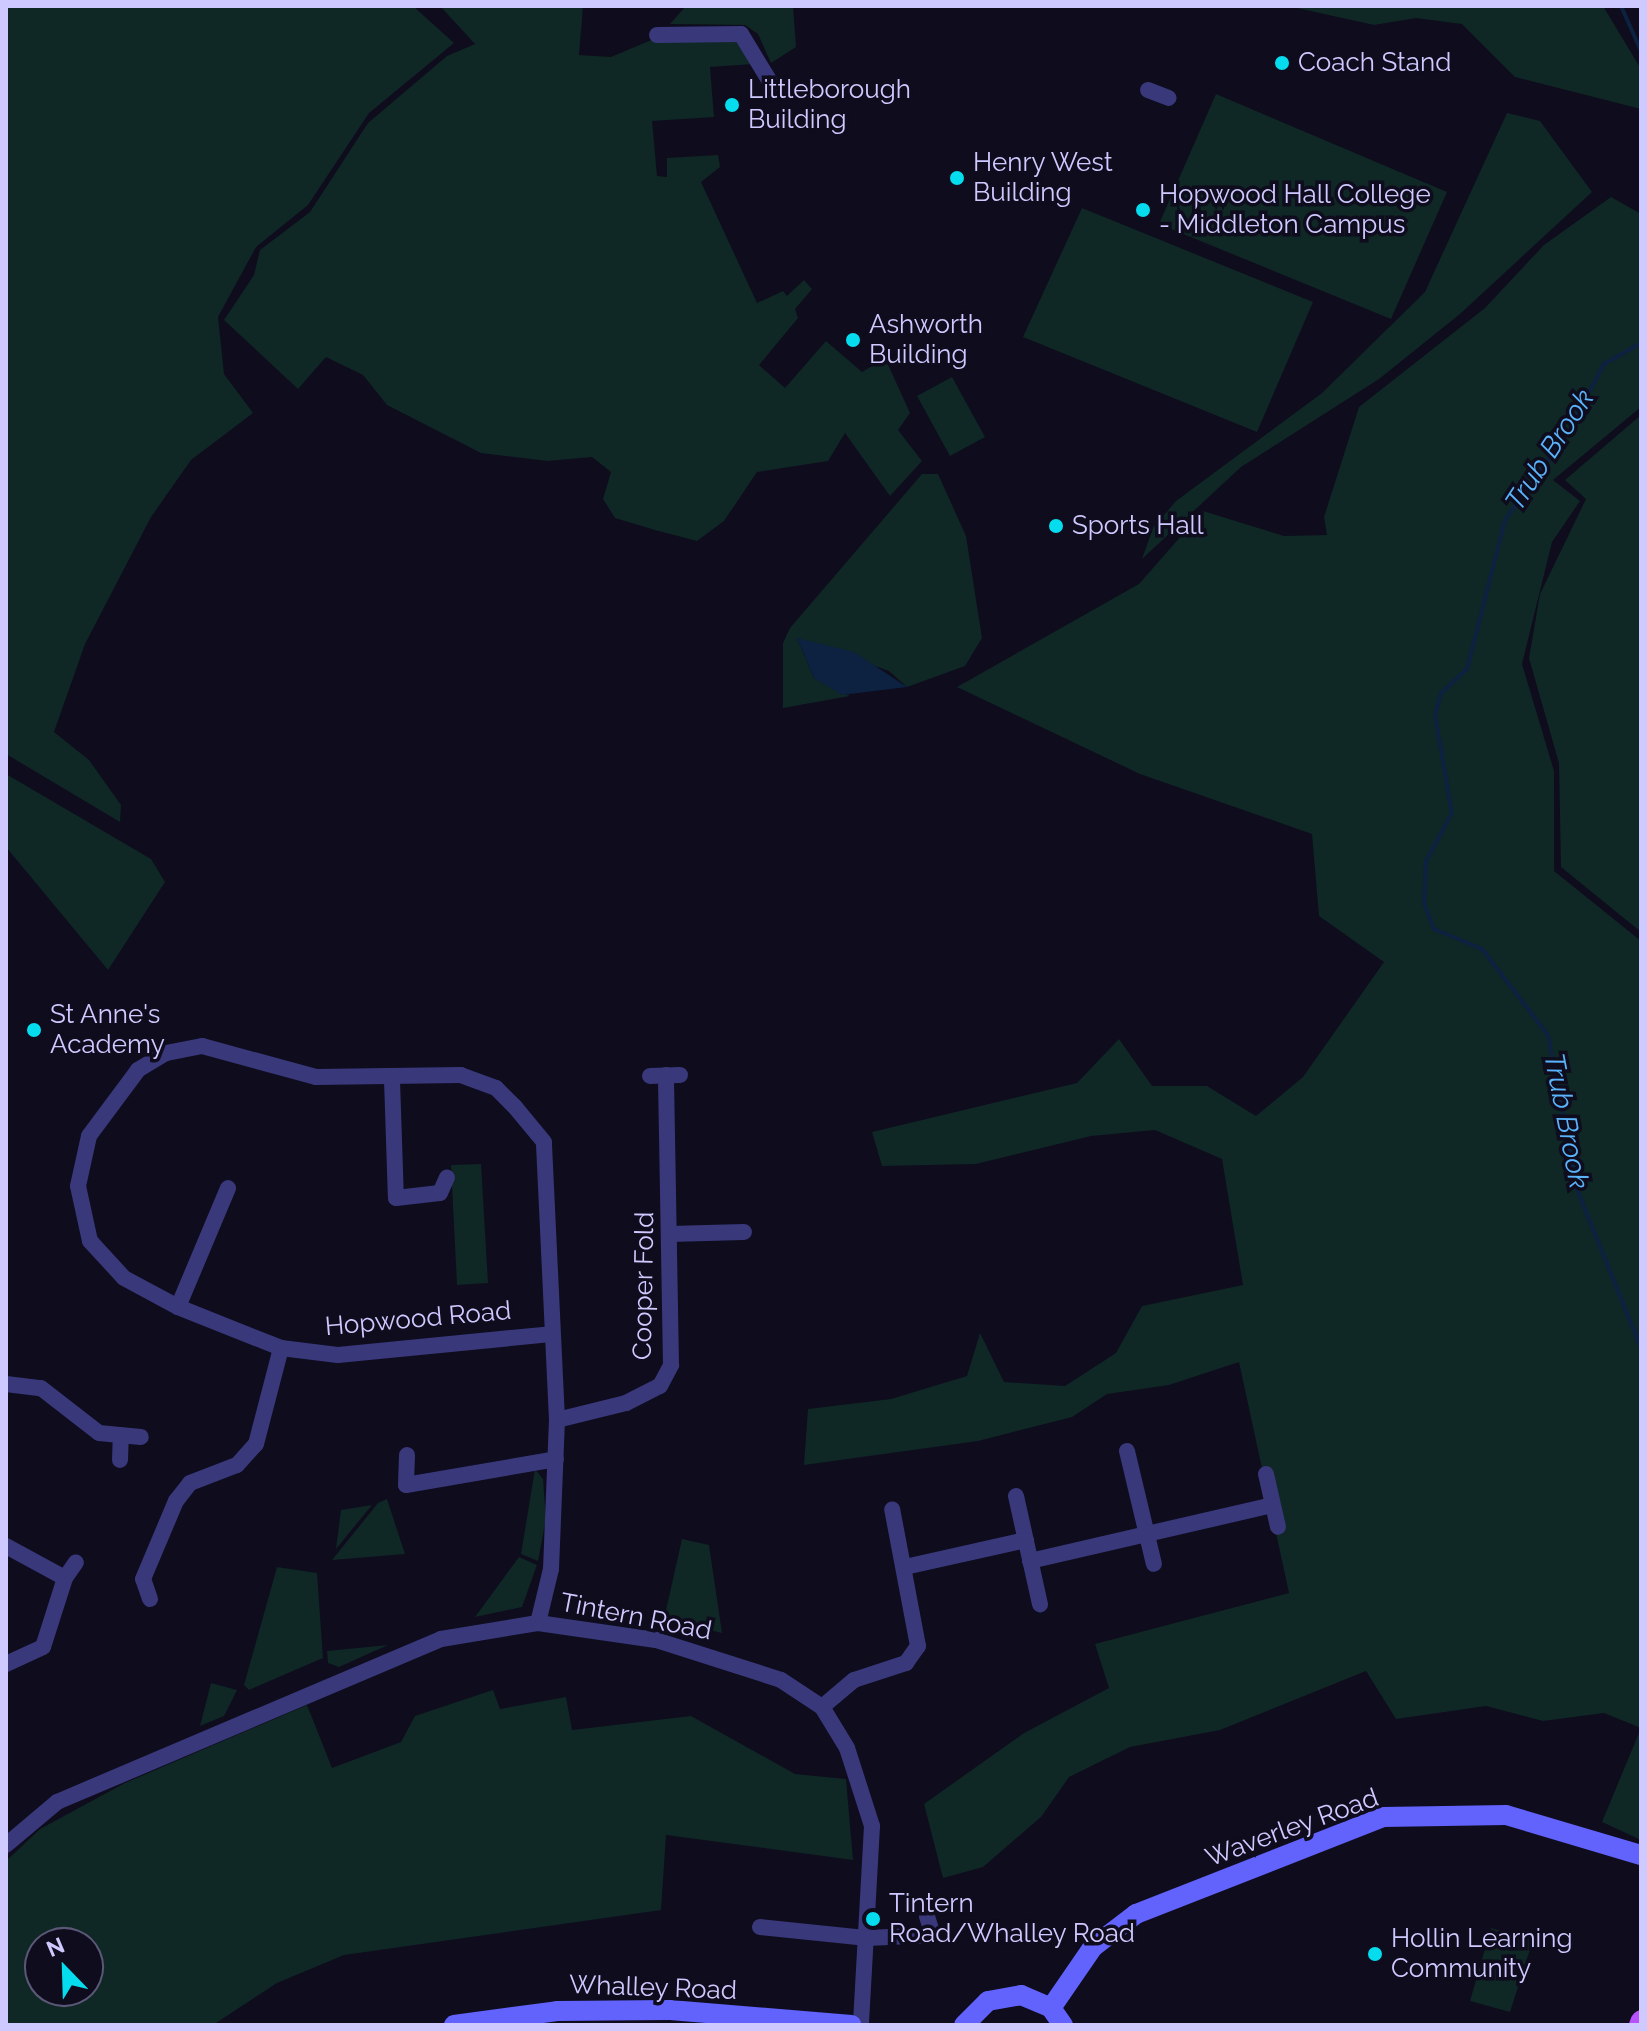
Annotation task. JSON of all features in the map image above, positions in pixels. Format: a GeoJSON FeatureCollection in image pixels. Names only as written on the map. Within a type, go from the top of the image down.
{"type":"FeatureCollection","features":[{"type":"Feature","properties":{"kind":"street"},"geometry":{"type":"LineString","coordinates":[[657,35],[741,34],[772,85]]}},
{"type":"Feature","properties":{"kind":"street"},"geometry":{"type":"LineString","coordinates":[[1148,90],[1169,98]]}},
{"type":"Feature","properties":{"kind":"street","name":"Hopwood Road"},"geometry":{"type":"LineString","coordinates":[[538,1623],[551,1569],[557,1420],[544,1142],[496,1088],[461,1075],[392,1080],[316,1077],[202,1046],[166,1053],[111,1099],[89,1136],[71,1184],[90,1241],[105,1261],[178,1307],[281,1348],[338,1355],[551,1334]]}},
{"type":"Feature","properties":{"kind":"street","name":"Cooper Fold"},"geometry":{"type":"LineString","coordinates":[[557,1420],[626,1403],[660,1386],[671,1365],[665,1075]]}},
{"type":"Feature","properties":{"kind":"street"},"geometry":{"type":"LineString","coordinates":[[392,1080],[396,1198],[440,1193],[447,1177]]}},
{"type":"Feature","properties":{"kind":"street"},"geometry":{"type":"LineString","coordinates":[[178,1307],[228,1188]]}},
{"type":"Feature","properties":{"kind":"street"},"geometry":{"type":"LineString","coordinates":[[669,1234],[744,1232]]}},
{"type":"Feature","properties":{"kind":"street"},"geometry":{"type":"LineString","coordinates":[[150,1599],[143,1579],[176,1501],[190,1483],[237,1465],[256,1444],[281,1348]]}},
{"type":"Feature","properties":{"kind":"street"},"geometry":{"type":"LineString","coordinates":[[6,1384],[41,1388],[83,1426],[141,1437]]}},
{"type":"Feature","properties":{"kind":"street"},"geometry":{"type":"LineString","coordinates":[[120,1460],[121,1435]]}},
{"type":"Feature","properties":{"kind":"street"},"geometry":{"type":"LineString","coordinates":[[1127,1451],[1154,1564]]}},
{"type":"Feature","properties":{"kind":"street"},"geometry":{"type":"LineString","coordinates":[[407,1455],[406,1485],[556,1459]]}},
{"type":"Feature","properties":{"kind":"street"},"geometry":{"type":"LineString","coordinates":[[1266,1474],[1278,1527]]}},
{"type":"Feature","properties":{"kind":"street"},"geometry":{"type":"LineString","coordinates":[[1016,1496],[1040,1604]]}},
{"type":"Feature","properties":{"kind":"street"},"geometry":{"type":"LineString","coordinates":[[1030,1561],[1273,1505]]}},
{"type":"Feature","properties":{"kind":"street"},"geometry":{"type":"LineString","coordinates":[[861,2025],[867,1938],[867,1796],[822,1707],[854,1680],[914,1657],[919,1633],[892,1509]]}},
{"type":"Feature","properties":{"kind":"street"},"geometry":{"type":"LineString","coordinates":[[905,1567],[1026,1540]]}},
{"type":"Feature","properties":{"kind":"street"},"geometry":{"type":"LineString","coordinates":[[6,1546],[65,1578]]}},
{"type":"Feature","properties":{"kind":"street"},"geometry":{"type":"LineString","coordinates":[[6,1664],[43,1647],[65,1578],[76,1562]]}},
{"type":"Feature","properties":{"kind":"street","name":"Tintern Road"},"geometry":{"type":"LineString","coordinates":[[6,1845],[57,1802],[428,1644],[538,1623],[656,1640],[733,1661],[822,1707]]}},
{"type":"Feature","properties":{"kind":"street","name":"Waverley Road"},"geometry":{"type":"LineString","coordinates":[[1051,2008],[1093,1947],[1136,1914],[1383,1817],[1506,1815],[1641,1855]]}},
{"type":"Feature","properties":{"kind":"street"},"geometry":{"type":"LineString","coordinates":[[760,1927],[867,1938],[933,1935],[927,1916]]}},
{"type":"Feature","properties":{"kind":"street"},"geometry":{"type":"LineString","coordinates":[[964,2025],[1004,1995],[1051,2008],[1063,2025]]}},
{"type":"Feature","properties":{"kind":"street","name":"Whalley Road"},"geometry":{"type":"LineString","coordinates":[[456,2025],[557,2011],[670,2010],[851,2025]]}},
{"type":"Feature","properties":{"kind":"green space"},"geometry":{"type":"Polygon","coordinates":[[[6,6],[413,6],[454,43],[369,113],[308,205],[256,247],[218,317],[224,374],[253,413],[191,460],[151,517],[85,644],[54,732],[89,760],[121,805],[120,822],[6,754],[6,6]]]}},
{"type":"Feature","properties":{"kind":"green space"},"geometry":{"type":"Polygon","coordinates":[[[440,6],[583,6],[579,55],[611,57],[656,38],[730,33],[754,64],[710,67],[714,117],[652,121],[657,176],[667,177],[667,158],[718,155],[720,167],[701,182],[757,303],[783,291],[787,296],[804,280],[812,289],[795,309],[798,318],[759,365],[785,388],[826,341],[862,372],[885,358],[910,413],[898,430],[922,461],[890,496],[845,433],[828,461],[757,472],[724,521],[697,541],[655,530],[615,518],[603,499],[611,472],[592,457],[547,461],[481,453],[387,405],[363,375],[326,357],[298,389],[224,320],[254,275],[260,250],[310,212],[368,123],[447,56],[475,44],[440,6]]]}},
{"type":"Feature","properties":{"kind":"green space"},"geometry":{"type":"Polygon","coordinates":[[[686,6],[793,6],[796,47],[771,63],[758,34],[745,25],[670,24],[686,6]]]}},
{"type":"Feature","properties":{"kind":"green space"},"geometry":{"type":"Polygon","coordinates":[[[1288,6],[1603,6],[1641,69],[1641,109],[1515,77],[1462,24],[1416,18],[1374,25],[1288,6]]]}},
{"type":"Feature","properties":{"kind":"green space"},"geometry":{"type":"Polygon","coordinates":[[[1216,94],[1447,192],[1391,319],[1159,224],[1216,94]]]}},
{"type":"Feature","properties":{"kind":"green space"},"geometry":{"type":"Polygon","coordinates":[[[1507,113],[1540,121],[1592,192],[1460,314],[1379,379],[1241,467],[1142,559],[1153,528],[1176,501],[1322,393],[1425,292],[1507,113]]]}},
{"type":"Feature","properties":{"kind":"green space"},"geometry":{"type":"Polygon","coordinates":[[[1611,197],[1641,214],[1641,407],[1553,480],[1580,501],[1552,542],[1522,664],[1554,771],[1554,871],[1641,941],[1641,1728],[1604,1713],[1543,1721],[1486,1706],[1396,1719],[1366,1671],[1220,1730],[1130,1747],[1069,1777],[1041,1817],[983,1867],[943,1878],[924,1804],[1024,1733],[1109,1688],[1095,1644],[1289,1593],[1239,1362],[1169,1385],[1107,1394],[1072,1417],[978,1441],[804,1465],[808,1409],[891,1399],[967,1376],[980,1333],[1004,1382],[1065,1386],[1116,1353],[1142,1306],[1243,1285],[1222,1159],[1155,1130],[1091,1136],[976,1164],[882,1166],[872,1132],[1077,1083],[1119,1039],[1152,1086],[1207,1086],[1256,1116],[1303,1077],[1384,962],[1319,916],[1312,834],[1140,774],[957,687],[1139,584],[1203,511],[1284,536],[1327,535],[1324,517],[1359,407],[1485,308],[1544,245],[1611,197]]]}},
{"type":"Feature","properties":{"kind":"green space"},"geometry":{"type":"Polygon","coordinates":[[[1082,208],[1313,302],[1257,432],[1023,337],[1082,208]]]}},
{"type":"Feature","properties":{"kind":"green space"},"geometry":{"type":"Polygon","coordinates":[[[952,377],[985,437],[950,456],[917,396],[952,377]]]}},
{"type":"Feature","properties":{"kind":"green space"},"geometry":{"type":"Polygon","coordinates":[[[1641,415],[1641,932],[1561,867],[1559,763],[1529,658],[1540,594],[1586,499],[1565,480],[1641,415]]]}},
{"type":"Feature","properties":{"kind":"green space"},"geometry":{"type":"Polygon","coordinates":[[[922,474],[938,474],[966,536],[982,638],[965,666],[907,687],[889,671],[797,638],[814,678],[850,696],[783,708],[783,643],[790,628],[922,474]]]}},
{"type":"Feature","properties":{"kind":"green space"},"geometry":{"type":"Polygon","coordinates":[[[6,774],[151,859],[165,882],[108,970],[6,847],[6,774]]]}},
{"type":"Feature","properties":{"kind":"green space"},"geometry":{"type":"Polygon","coordinates":[[[481,1164],[488,1283],[457,1285],[451,1165],[481,1164]]]}},
{"type":"Feature","properties":{"kind":"green space"},"geometry":{"type":"Polygon","coordinates":[[[535,1469],[543,1479],[546,1519],[538,1561],[521,1554],[535,1469]]]}},
{"type":"Feature","properties":{"kind":"green space"},"geometry":{"type":"Polygon","coordinates":[[[387,1499],[405,1554],[332,1560],[378,1503],[387,1499]]]}},
{"type":"Feature","properties":{"kind":"green space"},"geometry":{"type":"Polygon","coordinates":[[[372,1505],[336,1549],[341,1510],[372,1505]]]}},
{"type":"Feature","properties":{"kind":"green space"},"geometry":{"type":"Polygon","coordinates":[[[682,1539],[709,1545],[722,1633],[664,1619],[682,1539]]]}},
{"type":"Feature","properties":{"kind":"green space"},"geometry":{"type":"Polygon","coordinates":[[[519,1557],[537,1565],[522,1607],[475,1617],[519,1557]]]}},
{"type":"Feature","properties":{"kind":"green space"},"geometry":{"type":"Polygon","coordinates":[[[277,1567],[317,1573],[323,1658],[249,1690],[244,1685],[277,1567]]]}},
{"type":"Feature","properties":{"kind":"green space"},"geometry":{"type":"Polygon","coordinates":[[[388,1645],[339,1667],[328,1663],[327,1651],[388,1645]]]}},
{"type":"Feature","properties":{"kind":"green space"},"geometry":{"type":"Polygon","coordinates":[[[211,1683],[237,1690],[224,1716],[200,1726],[211,1683]]]}},
{"type":"Feature","properties":{"kind":"green space"},"geometry":{"type":"Polygon","coordinates":[[[493,1690],[500,1709],[566,1697],[572,1730],[691,1716],[795,1774],[846,1779],[853,1860],[666,1835],[661,1910],[344,1955],[277,1983],[213,2025],[6,2025],[6,1861],[40,1829],[125,1783],[307,1705],[332,1768],[401,1742],[415,1716],[493,1690]]]}},
{"type":"Feature","properties":{"kind":"green space"},"geometry":{"type":"Polygon","coordinates":[[[1641,1728],[1641,1840],[1602,1822],[1641,1728]]]}},
{"type":"Feature","properties":{"kind":"green space"},"geometry":{"type":"Polygon","coordinates":[[[1491,1928],[1533,1940],[1510,2012],[1470,2001],[1491,1928]]]}},
{"type":"Feature","properties":{"kind":"water"},"geometry":{"type":"Polygon","coordinates":[[[797,638],[854,652],[907,687],[842,695],[814,678],[797,638]]]}},
{"type":"Feature","properties":{"kind":"waterway","name":"Trub Brook"},"geometry":{"type":"LineString","coordinates":[[1621,6],[1641,51]]}},
{"type":"Feature","properties":{"kind":"waterway","name":"Trub Brook"},"geometry":{"type":"LineString","coordinates":[[1641,343],[1604,364],[1567,433],[1505,520],[1467,669],[1441,693],[1435,715],[1452,813],[1426,861],[1424,903],[1434,929],[1482,949],[1548,1035],[1578,1192],[1641,1348]]}},
{"type":"Feature","properties":{"kind":"place","name":"Coach Stand"},"geometry":{"type":"Point","coordinates":[1282,63]}},
{"type":"Feature","properties":{"kind":"place","name":"Littleborough Building"},"geometry":{"type":"Point","coordinates":[732,105]}},
{"type":"Feature","properties":{"kind":"place","name":"Henry West Building"},"geometry":{"type":"Point","coordinates":[957,178]}},
{"type":"Feature","properties":{"kind":"place","name":"Hopwood Hall College - Middleton Campus"},"geometry":{"type":"Point","coordinates":[1143,210]}},
{"type":"Feature","properties":{"kind":"place","name":"Ashworth Building"},"geometry":{"type":"Point","coordinates":[853,340]}},
{"type":"Feature","properties":{"kind":"place","name":"Sports Hall"},"geometry":{"type":"Point","coordinates":[1056,526]}},
{"type":"Feature","properties":{"kind":"place","name":"St Anne's Academy"},"geometry":{"type":"Point","coordinates":[34,1030]}},
{"type":"Feature","properties":{"kind":"place","name":"Tintern Road/Whalley Road"},"geometry":{"type":"Point","coordinates":[873,1919]}},
{"type":"Feature","properties":{"kind":"place","name":"Hollin Learning Community"},"geometry":{"type":"Point","coordinates":[1375,1954]}}]}
